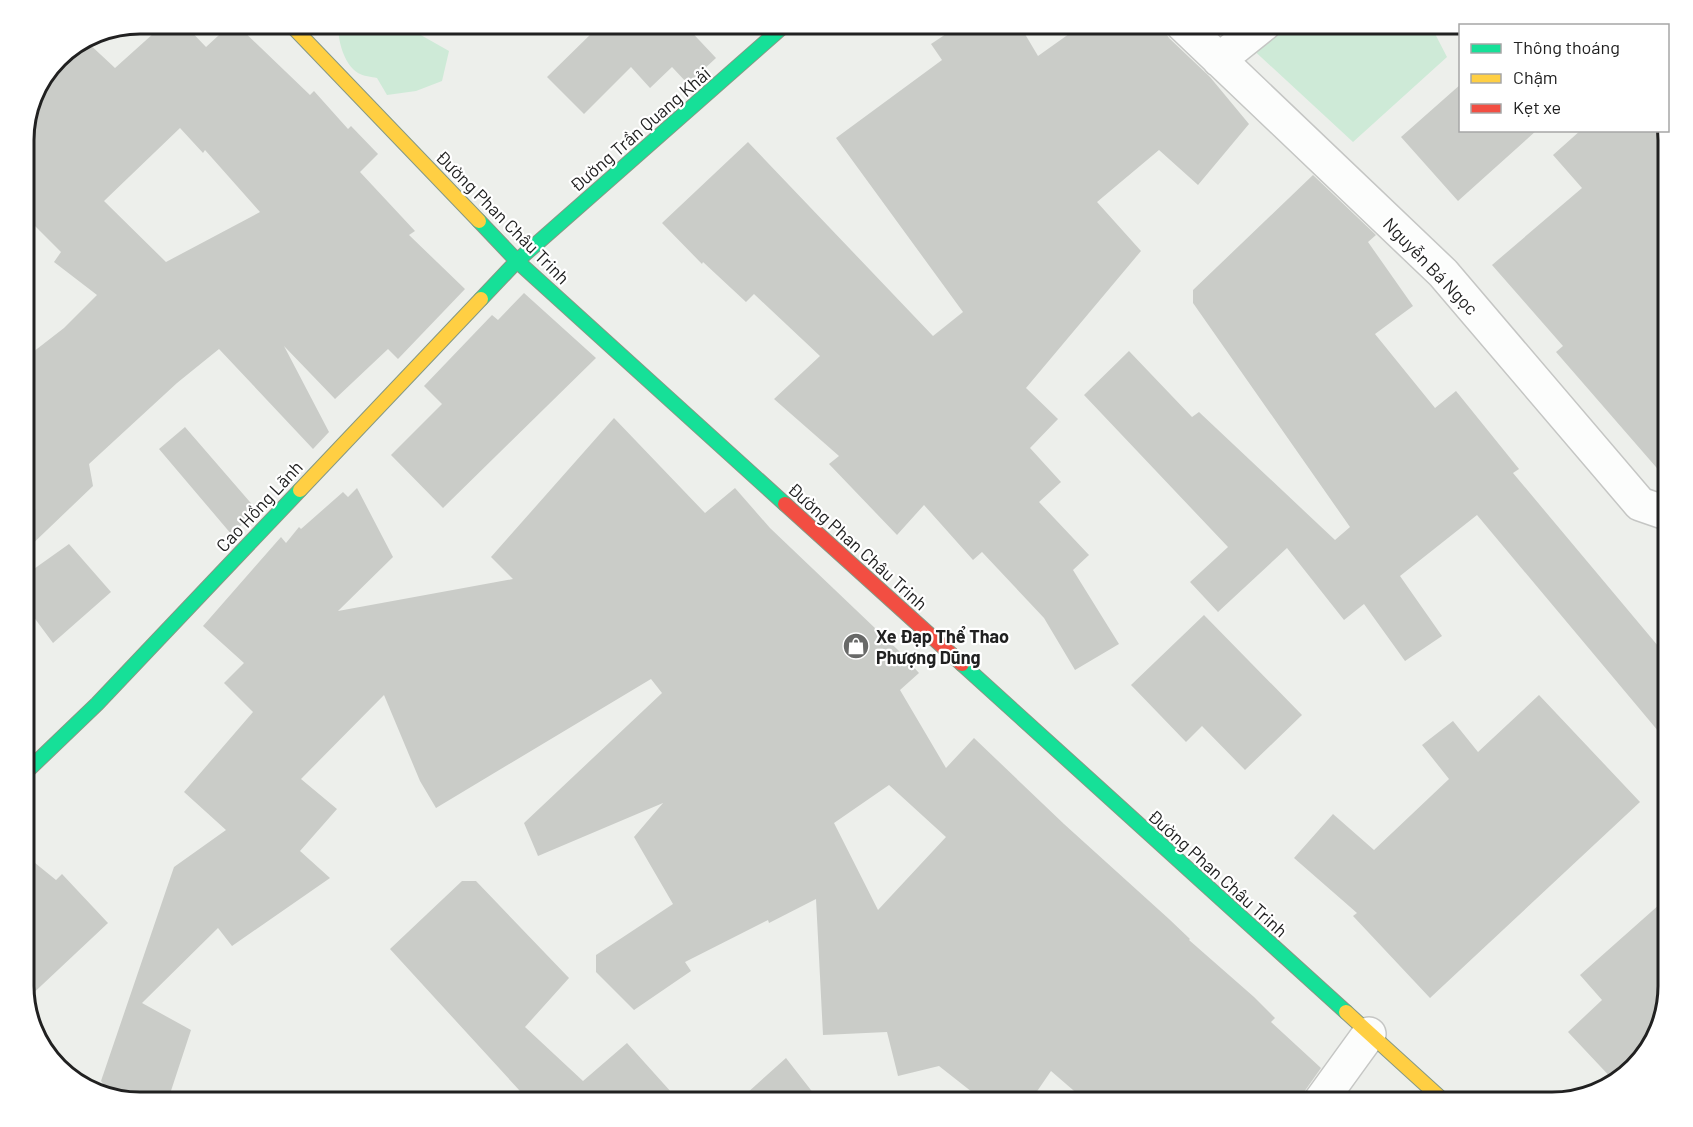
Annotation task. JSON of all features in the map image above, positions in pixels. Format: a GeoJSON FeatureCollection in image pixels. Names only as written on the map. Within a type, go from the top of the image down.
{"type":"FeatureCollection","features":[{"type":"Feature","properties":{"kind":"main road","name":"Đường Phan Châu Trinh"},"geometry":{"type":"LineString","coordinates":[[300,34],[517,261],[1434,1092]]}},
{"type":"Feature","properties":{"kind":"main road","name":"Đường Trần Quang Khải"},"geometry":{"type":"LineString","coordinates":[[517,261],[775,34]]}},
{"type":"Feature","properties":{"kind":"main road","name":"Cao Hồng Lãnh"},"geometry":{"type":"LineString","coordinates":[[35,763],[97,704],[517,261]]}},
{"type":"Feature","properties":{"kind":"street","name":"Nguyễn Bá Ngọc"},"geometry":{"type":"LineString","coordinates":[[1192,34],[1443,273],[1640,504],[1658,510]]}},
{"type":"Feature","properties":{"kind":"street"},"geometry":{"type":"LineString","coordinates":[[1219,60],[1252,34]]}},
{"type":"Feature","properties":{"kind":"street"},"geometry":{"type":"LineString","coordinates":[[1327,1092],[1369,1034]]}},
{"type":"Feature","properties":{"kind":"green space"},"geometry":{"type":"Polygon","coordinates":[[[339,34],[419,34],[449,51],[442,81],[416,91],[387,95],[377,78],[365,76],[353,69],[345,57],[339,34]]]}},
{"type":"Feature","properties":{"kind":"green space"},"geometry":{"type":"Polygon","coordinates":[[[1236,34],[1435,34],[1447,57],[1353,142],[1236,34]]]}},
{"type":"Feature","properties":{"kind":"building"},"geometry":{"type":"Polygon","coordinates":[[[153,34],[194,34],[206,47],[220,34],[246,34],[310,95],[314,91],[348,129],[351,126],[378,154],[360,172],[415,231],[409,235],[465,289],[398,359],[388,349],[335,399],[284,346],[329,432],[313,449],[219,349],[177,383],[89,464],[93,486],[35,541],[35,350],[64,328],[97,295],[54,262],[61,252],[35,226],[35,133],[38,113],[52,82],[65,65],[92,46],[115,68],[153,34]],[[180,128],[104,201],[166,262],[260,212],[205,150],[203,153],[180,128]]]}},
{"type":"Feature","properties":{"kind":"building"},"geometry":{"type":"Polygon","coordinates":[[[591,34],[693,34],[716,58],[688,84],[672,67],[650,88],[631,67],[584,114],[547,77],[591,34]]]}},
{"type":"Feature","properties":{"kind":"building"},"geometry":{"type":"Polygon","coordinates":[[[946,34],[1025,34],[1038,56],[1069,34],[1166,34],[1210,77],[1249,124],[1198,185],[1159,150],[1097,202],[1141,251],[1026,388],[1058,419],[1030,448],[1061,482],[1039,502],[1089,555],[1073,570],[1119,644],[1075,670],[1044,618],[982,552],[973,560],[924,505],[897,535],[829,464],[839,456],[774,399],[820,356],[754,294],[746,302],[703,262],[702,264],[662,223],[748,142],[933,336],[963,312],[836,138],[942,60],[931,44],[946,34]]]}},
{"type":"Feature","properties":{"kind":"building"},"geometry":{"type":"Polygon","coordinates":[[[1459,86],[1459,132],[1535,132],[1458,201],[1401,137],[1459,86]]]}},
{"type":"Feature","properties":{"kind":"building"},"geometry":{"type":"Polygon","coordinates":[[[1579,132],[1658,132],[1658,469],[1556,352],[1563,346],[1492,265],[1582,188],[1553,155],[1579,132]]]}},
{"type":"Feature","properties":{"kind":"building"},"geometry":{"type":"Polygon","coordinates":[[[1313,175],[1376,235],[1368,242],[1413,306],[1375,334],[1435,408],[1456,391],[1519,469],[1513,473],[1658,646],[1658,731],[1477,515],[1400,576],[1442,636],[1405,661],[1364,604],[1344,620],[1287,548],[1218,612],[1190,582],[1228,547],[1084,395],[1129,351],[1192,417],[1199,412],[1335,540],[1350,527],[1193,303],[1193,290],[1313,175]]]}},
{"type":"Feature","properties":{"kind":"building"},"geometry":{"type":"Polygon","coordinates":[[[524,293],[596,358],[443,508],[391,455],[442,404],[424,386],[492,315],[498,320],[524,293]]]}},
{"type":"Feature","properties":{"kind":"building"},"geometry":{"type":"Polygon","coordinates":[[[614,418],[705,513],[735,488],[770,528],[898,650],[919,673],[900,690],[946,768],[974,738],[1189,940],[1254,997],[1275,1018],[1271,1022],[1321,1068],[1304,1092],[1075,1092],[1051,1071],[1037,1092],[972,1092],[939,1066],[898,1076],[887,1032],[823,1035],[816,899],[769,923],[768,920],[685,962],[691,971],[634,1010],[596,972],[596,955],[673,904],[634,837],[663,803],[538,856],[524,823],[662,693],[651,679],[436,808],[420,781],[384,695],[301,779],[337,809],[300,851],[330,878],[232,946],[218,928],[142,1003],[191,1030],[171,1092],[126,1092],[106,1087],[101,1081],[174,867],[226,830],[184,792],[253,712],[224,683],[244,663],[203,626],[281,537],[286,543],[299,527],[301,529],[343,492],[348,497],[357,488],[393,557],[338,611],[513,579],[491,557],[614,418]],[[889,785],[834,823],[878,910],[946,837],[889,785]]]}},
{"type":"Feature","properties":{"kind":"building"},"geometry":{"type":"Polygon","coordinates":[[[185,427],[256,509],[232,535],[159,449],[185,427]]]}},
{"type":"Feature","properties":{"kind":"building"},"geometry":{"type":"Polygon","coordinates":[[[69,544],[111,592],[53,643],[35,619],[35,568],[69,544]]]}},
{"type":"Feature","properties":{"kind":"building"},"geometry":{"type":"Polygon","coordinates":[[[1204,615],[1302,715],[1245,770],[1202,726],[1186,742],[1131,685],[1204,615]]]}},
{"type":"Feature","properties":{"kind":"building"},"geometry":{"type":"Polygon","coordinates":[[[1539,695],[1640,802],[1430,998],[1353,916],[1357,913],[1294,858],[1333,814],[1374,850],[1449,779],[1422,745],[1453,721],[1478,752],[1539,695]]]}},
{"type":"Feature","properties":{"kind":"building"},"geometry":{"type":"Polygon","coordinates":[[[35,863],[56,880],[62,874],[108,923],[35,992],[35,863]]]}},
{"type":"Feature","properties":{"kind":"building"},"geometry":{"type":"Polygon","coordinates":[[[462,881],[476,881],[569,978],[525,1027],[583,1081],[627,1043],[671,1092],[521,1092],[390,949],[462,881]]]}},
{"type":"Feature","properties":{"kind":"building"},"geometry":{"type":"Polygon","coordinates":[[[1658,906],[1658,1001],[1653,1021],[1641,1045],[1609,1076],[1568,1032],[1602,1000],[1580,975],[1658,906]]]}},
{"type":"Feature","properties":{"kind":"building"},"geometry":{"type":"Polygon","coordinates":[[[786,1058],[812,1092],[748,1092],[786,1058]]]}},
{"type":"Feature","properties":{"kind":"traffic: fast"},"geometry":{"type":"LineString","coordinates":[[481,299],[517,261],[775,34]]}},
{"type":"Feature","properties":{"kind":"traffic: fast"},"geometry":{"type":"LineString","coordinates":[[479,221],[517,261],[785,504]]}},
{"type":"Feature","properties":{"kind":"traffic: fast"},"geometry":{"type":"LineString","coordinates":[[35,763],[97,704],[300,490]]}},
{"type":"Feature","properties":{"kind":"traffic: fast"},"geometry":{"type":"LineString","coordinates":[[962,664],[1346,1012]]}},
{"type":"Feature","properties":{"kind":"traffic: slow"},"geometry":{"type":"LineString","coordinates":[[300,34],[479,221]]}},
{"type":"Feature","properties":{"kind":"traffic: slow"},"geometry":{"type":"LineString","coordinates":[[300,490],[481,299]]}},
{"type":"Feature","properties":{"kind":"traffic: slow"},"geometry":{"type":"LineString","coordinates":[[1346,1012],[1434,1092]]}},
{"type":"Feature","properties":{"kind":"traffic: jam"},"geometry":{"type":"LineString","coordinates":[[785,504],[962,664]]}},
{"type":"Feature","properties":{"kind":"place","name":"Xe Đạp Thể Thao Phượng Dũng"},"geometry":{"type":"Point","coordinates":[856,646]}}]}
